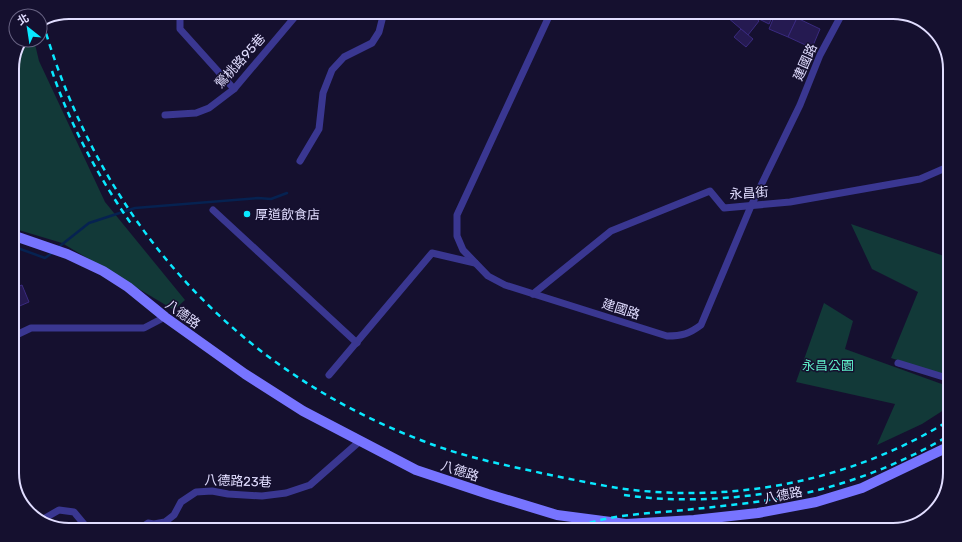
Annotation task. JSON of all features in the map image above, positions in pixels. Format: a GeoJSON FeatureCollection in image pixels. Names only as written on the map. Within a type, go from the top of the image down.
{"type":"FeatureCollection","features":[{"type":"Feature","properties":{"kind":"main road","name":"八德路"},"geometry":{"type":"LineString","coordinates":[[19,237],[68,254],[103,271],[128,287],[165,317],[245,374],[303,411],[416,470],[488,494],[557,514],[619,523]]}},
{"type":"Feature","properties":{"kind":"main road","name":"八德路"},"geometry":{"type":"LineString","coordinates":[[698,523],[816,502],[862,488],[943,449]]}},
{"type":"Feature","properties":{"kind":"street"},"geometry":{"type":"LineString","coordinates":[[180,19],[180,29],[234,90]]}},
{"type":"Feature","properties":{"kind":"street","name":"鶯桃路95巷"},"geometry":{"type":"LineString","coordinates":[[166,115],[196,113],[209,108],[234,90],[293,19]]}},
{"type":"Feature","properties":{"kind":"street"},"geometry":{"type":"LineString","coordinates":[[300,161],[319,129],[323,93],[332,70],[344,57],[372,43],[379,32],[382,19]]}},
{"type":"Feature","properties":{"kind":"street","name":"建國路"},"geometry":{"type":"LineString","coordinates":[[549,19],[457,215],[457,236],[463,250],[475,264],[488,276],[500,282],[533,294],[666,336],[689,334],[701,326],[751,206],[800,105],[820,55],[839,19]]}},
{"type":"Feature","properties":{"kind":"street","name":"永昌街"},"geometry":{"type":"LineString","coordinates":[[533,294],[611,232],[710,191],[724,208],[751,206],[790,202],[920,179],[943,169]]}},
{"type":"Feature","properties":{"kind":"street"},"geometry":{"type":"LineString","coordinates":[[213,210],[357,343]]}},
{"type":"Feature","properties":{"kind":"street"},"geometry":{"type":"LineString","coordinates":[[329,375],[432,253],[475,264]]}},
{"type":"Feature","properties":{"kind":"street"},"geometry":{"type":"LineString","coordinates":[[19,334],[31,328],[144,328],[165,317]]}},
{"type":"Feature","properties":{"kind":"street"},"geometry":{"type":"LineString","coordinates":[[898,363],[943,377]]}},
{"type":"Feature","properties":{"kind":"street","name":"八德路23巷"},"geometry":{"type":"LineString","coordinates":[[160,523],[165,522],[174,515],[181,502],[196,492],[212,491],[228,494],[262,496],[286,493],[310,485],[360,441]]}},
{"type":"Feature","properties":{"kind":"street"},"geometry":{"type":"LineString","coordinates":[[46,517],[59,510],[74,512],[83,523]]}},
{"type":"Feature","properties":{"kind":"green space"},"geometry":{"type":"Polygon","coordinates":[[[24,48],[36,48],[39,61],[105,202],[185,300],[174,310],[62,243],[19,230],[19,66],[24,48]]]}},
{"type":"Feature","properties":{"kind":"green space"},"geometry":{"type":"Polygon","coordinates":[[[851,224],[943,256],[943,375],[891,358],[918,292],[872,269],[851,224]]]}},
{"type":"Feature","properties":{"kind":"green space","name":"永昌公園"},"geometry":{"type":"Polygon","coordinates":[[[824,303],[853,321],[845,349],[943,384],[943,410],[922,424],[877,445],[895,404],[796,382],[824,303]]]}},
{"type":"Feature","properties":{"kind":"building"},"geometry":{"type":"Polygon","coordinates":[[[729,19],[757,19],[759,21],[748,35],[729,19]]]}},
{"type":"Feature","properties":{"kind":"building"},"geometry":{"type":"Polygon","coordinates":[[[759,19],[771,19],[769,24],[759,19]]]}},
{"type":"Feature","properties":{"kind":"building"},"geometry":{"type":"Polygon","coordinates":[[[773,19],[797,19],[788,37],[769,29],[773,19]]]}},
{"type":"Feature","properties":{"kind":"building"},"geometry":{"type":"Polygon","coordinates":[[[797,19],[820,29],[812,48],[788,37],[797,19]]]}},
{"type":"Feature","properties":{"kind":"building"},"geometry":{"type":"Polygon","coordinates":[[[741,29],[753,39],[746,47],[734,37],[741,29]]]}},
{"type":"Feature","properties":{"kind":"building"},"geometry":{"type":"Polygon","coordinates":[[[22,285],[29,302],[19,306],[19,286],[22,285]]]}},
{"type":"Feature","properties":{"kind":"waterway"},"geometry":{"type":"LineString","coordinates":[[60,246],[89,223],[135,208],[258,198],[271,199],[287,193]]}},
{"type":"Feature","properties":{"kind":"waterway"},"geometry":{"type":"LineString","coordinates":[[19,249],[45,258],[52,253]]}},
{"type":"Feature","properties":{"kind":"railway"},"geometry":{"type":"LineString","coordinates":[[48,37],[68,94],[99,161],[138,222],[182,278],[233,328],[291,372],[354,410],[423,441],[488,461],[604,486],[674,493],[716,492],[757,489],[797,482],[837,471],[876,458],[914,440],[943,424]]}},
{"type":"Feature","properties":{"kind":"railway"},"geometry":{"type":"LineString","coordinates":[[52,71],[67,111],[86,151],[108,189],[132,225]]}},
{"type":"Feature","properties":{"kind":"railway"},"geometry":{"type":"LineString","coordinates":[[588,523],[615,517],[752,502],[810,492],[865,476],[917,453],[943,439]]}},
{"type":"Feature","properties":{"kind":"railway"},"geometry":{"type":"LineString","coordinates":[[624,495],[660,499],[715,499],[769,493]]}},
{"type":"Feature","properties":{"kind":"place","name":"厚道飲食店"},"geometry":{"type":"Point","coordinates":[247,214]}}]}
